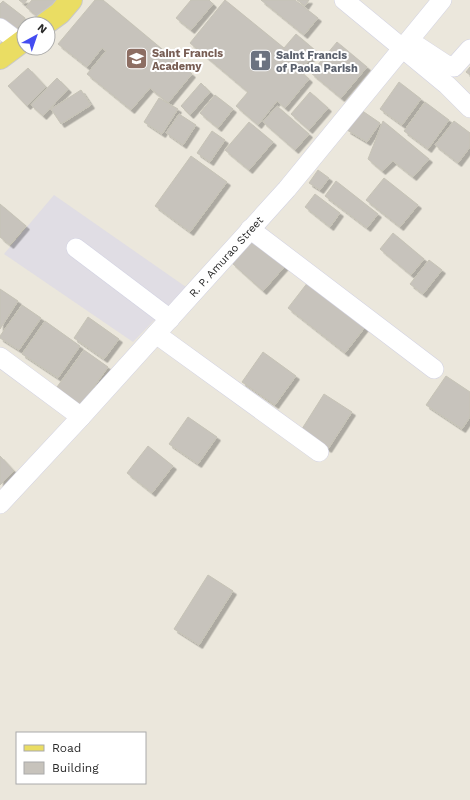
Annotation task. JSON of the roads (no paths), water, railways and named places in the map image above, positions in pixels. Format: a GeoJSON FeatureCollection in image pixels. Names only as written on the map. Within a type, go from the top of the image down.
{"type":"FeatureCollection","features":[{"type":"Feature","properties":{"kind":"main road"},"geometry":{"type":"LineString","coordinates":[[56,16],[71,0]]}},
{"type":"Feature","properties":{"kind":"main road"},"geometry":{"type":"LineString","coordinates":[[0,58],[16,46]]}},
{"type":"Feature","properties":{"kind":"street"},"geometry":{"type":"LineString","coordinates":[[344,0],[406,44],[445,64],[454,67],[470,49]]}},
{"type":"Feature","properties":{"kind":"street","name":"R. P. Amurao Street"},"geometry":{"type":"LineString","coordinates":[[0,504],[81,417],[287,189],[442,0]]}},
{"type":"Feature","properties":{"kind":"street"},"geometry":{"type":"LineString","coordinates":[[0,28],[16,38]]}},
{"type":"Feature","properties":{"kind":"street"},"geometry":{"type":"LineString","coordinates":[[406,44],[470,108]]}},
{"type":"Feature","properties":{"kind":"street"},"geometry":{"type":"LineString","coordinates":[[250,229],[434,369]]}},
{"type":"Feature","properties":{"kind":"street"},"geometry":{"type":"LineString","coordinates":[[76,248],[170,318]]}},
{"type":"Feature","properties":{"kind":"street"},"geometry":{"type":"LineString","coordinates":[[156,334],[319,452]]}},
{"type":"Feature","properties":{"kind":"street"},"geometry":{"type":"LineString","coordinates":[[0,357],[81,417]]}},
{"type":"Feature","properties":{"kind":"place","name":"Saint Francis Academy"},"geometry":{"type":"Point","coordinates":[137,59]}},
{"type":"Feature","properties":{"kind":"place","name":"Saint Francis of Paola Parish"},"geometry":{"type":"Point","coordinates":[260,61]}}]}
